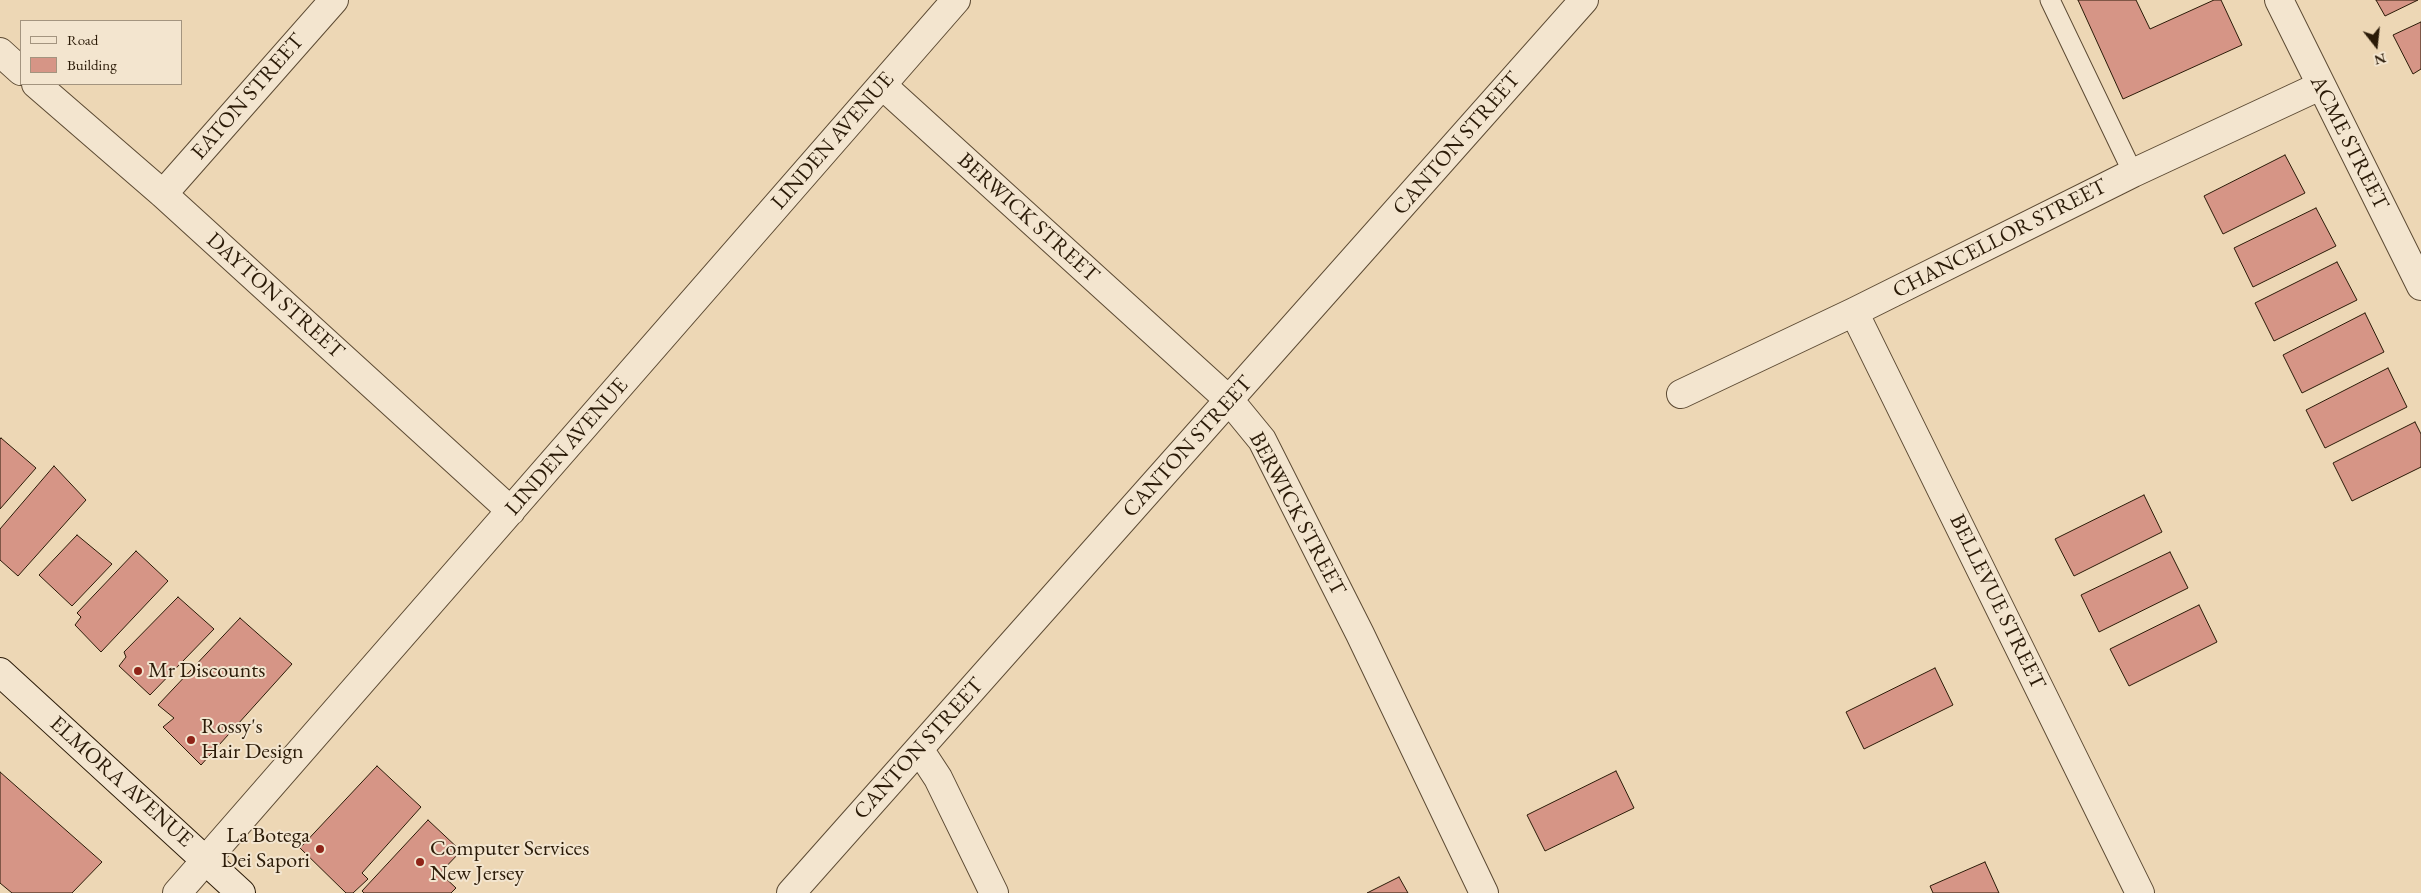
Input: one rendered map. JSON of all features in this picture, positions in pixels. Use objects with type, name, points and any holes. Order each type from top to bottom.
[{"type":"street","name":"EATON STREET","points":[[163,194],[334,0]]},
{"type":"street","name":"LINDEN AVENUE","points":[[177,893],[208,860],[956,0]]},
{"type":"street","name":"CANTON STREET","points":[[792,893],[1584,0]]},
{"type":"street","name":"ACME STREET","points":[[2279,0],[2320,86],[2421,286]]},
{"type":"street","points":[[0,52],[20,70]]},
{"type":"street","name":"DAYTON STREET","points":[[37,85],[163,194],[511,511]]},
{"type":"street","name":"BERWICK STREET","points":[[882,85],[1230,401],[1262,440],[1360,634],[1484,893]]},
{"type":"street","name":"CHANCELLOR STREET","points":[[1681,394],[1854,312],[2133,173],[2320,86]]},
{"type":"street","name":"BELLEVUE STREET","points":[[1854,312],[2140,893]]},
{"type":"street","name":"ELMORA AVENUE","points":[[0,672],[208,860],[241,893]]},
{"type":"street","points":[[919,749],[938,778],[994,893]]},
{"type":"lane","points":[[2050,0],[2133,173]]},
{"type":"building","points":[[2078,0],[2136,0],[2150,29],[2214,0],[2221,0],[2242,45],[2123,99]]},
{"type":"building","points":[[2376,0],[2418,0],[2385,16]]},
{"type":"building","points":[[2421,22],[2421,69],[2413,74],[2393,35]]},
{"type":"building","points":[[2285,155],[2305,193],[2223,234],[2204,196]]},
{"type":"building","points":[[2316,208],[2336,246],[2253,287],[2234,248]]},
{"type":"building","points":[[2337,262],[2357,300],[2274,341],[2255,303]]},
{"type":"building","points":[[2365,313],[2384,352],[2302,393],[2283,355]]},
{"type":"building","points":[[2388,368],[2407,407],[2325,448],[2306,410]]},
{"type":"building","points":[[2415,422],[2421,434],[2421,467],[2352,501],[2333,463]]},
{"type":"building","points":[[0,439],[36,468],[0,509]]},
{"type":"building","points":[[54,466],[86,500],[18,576],[0,560],[0,529]]},
{"type":"building","points":[[2144,495],[2162,532],[2074,576],[2055,539]]},
{"type":"building","points":[[77,535],[112,564],[72,606],[39,575]]},
{"type":"building","points":[[136,551],[168,581],[101,652],[75,625],[81,617],[77,613]]},
{"type":"building","points":[[2170,552],[2188,588],[2099,632],[2081,595]]},
{"type":"building","points":[[178,597],[214,629],[150,695],[119,666],[126,657],[124,652]]},
{"type":"building","points":[[2199,605],[2217,642],[2129,686],[2110,649]]},
{"type":"building","points":[[240,618],[292,664],[201,765],[163,727],[174,718],[158,705]]},
{"type":"building","points":[[1935,668],[1953,705],[1864,749],[1846,712]]},
{"type":"building","points":[[377,766],[421,807],[362,873],[368,879],[353,893],[346,893],[300,848]]},
{"type":"building","points":[[1616,771],[1634,808],[1545,851],[1527,815]]},
{"type":"building","points":[[0,772],[102,862],[72,893],[12,893],[0,883]]},
{"type":"building","name":"Computer Services New Jersey","points":[[428,820],[461,851],[440,873],[456,888],[451,893],[364,893],[362,891]]},
{"type":"building","points":[[1985,862],[1999,893],[1933,893],[1930,886]]},
{"type":"building","points":[[1399,877],[1408,893],[1367,893]]},
{"type":"place","name":"Mr Discounts","points":[[138,671]]},
{"type":"place","name":"Rossy's Hair Design","points":[[191,740]]},
{"type":"place","name":"La Botega Dei Sapori","points":[[320,849]]},
{"type":"place","name":"Computer Services New Jersey","points":[[420,862]]}]
